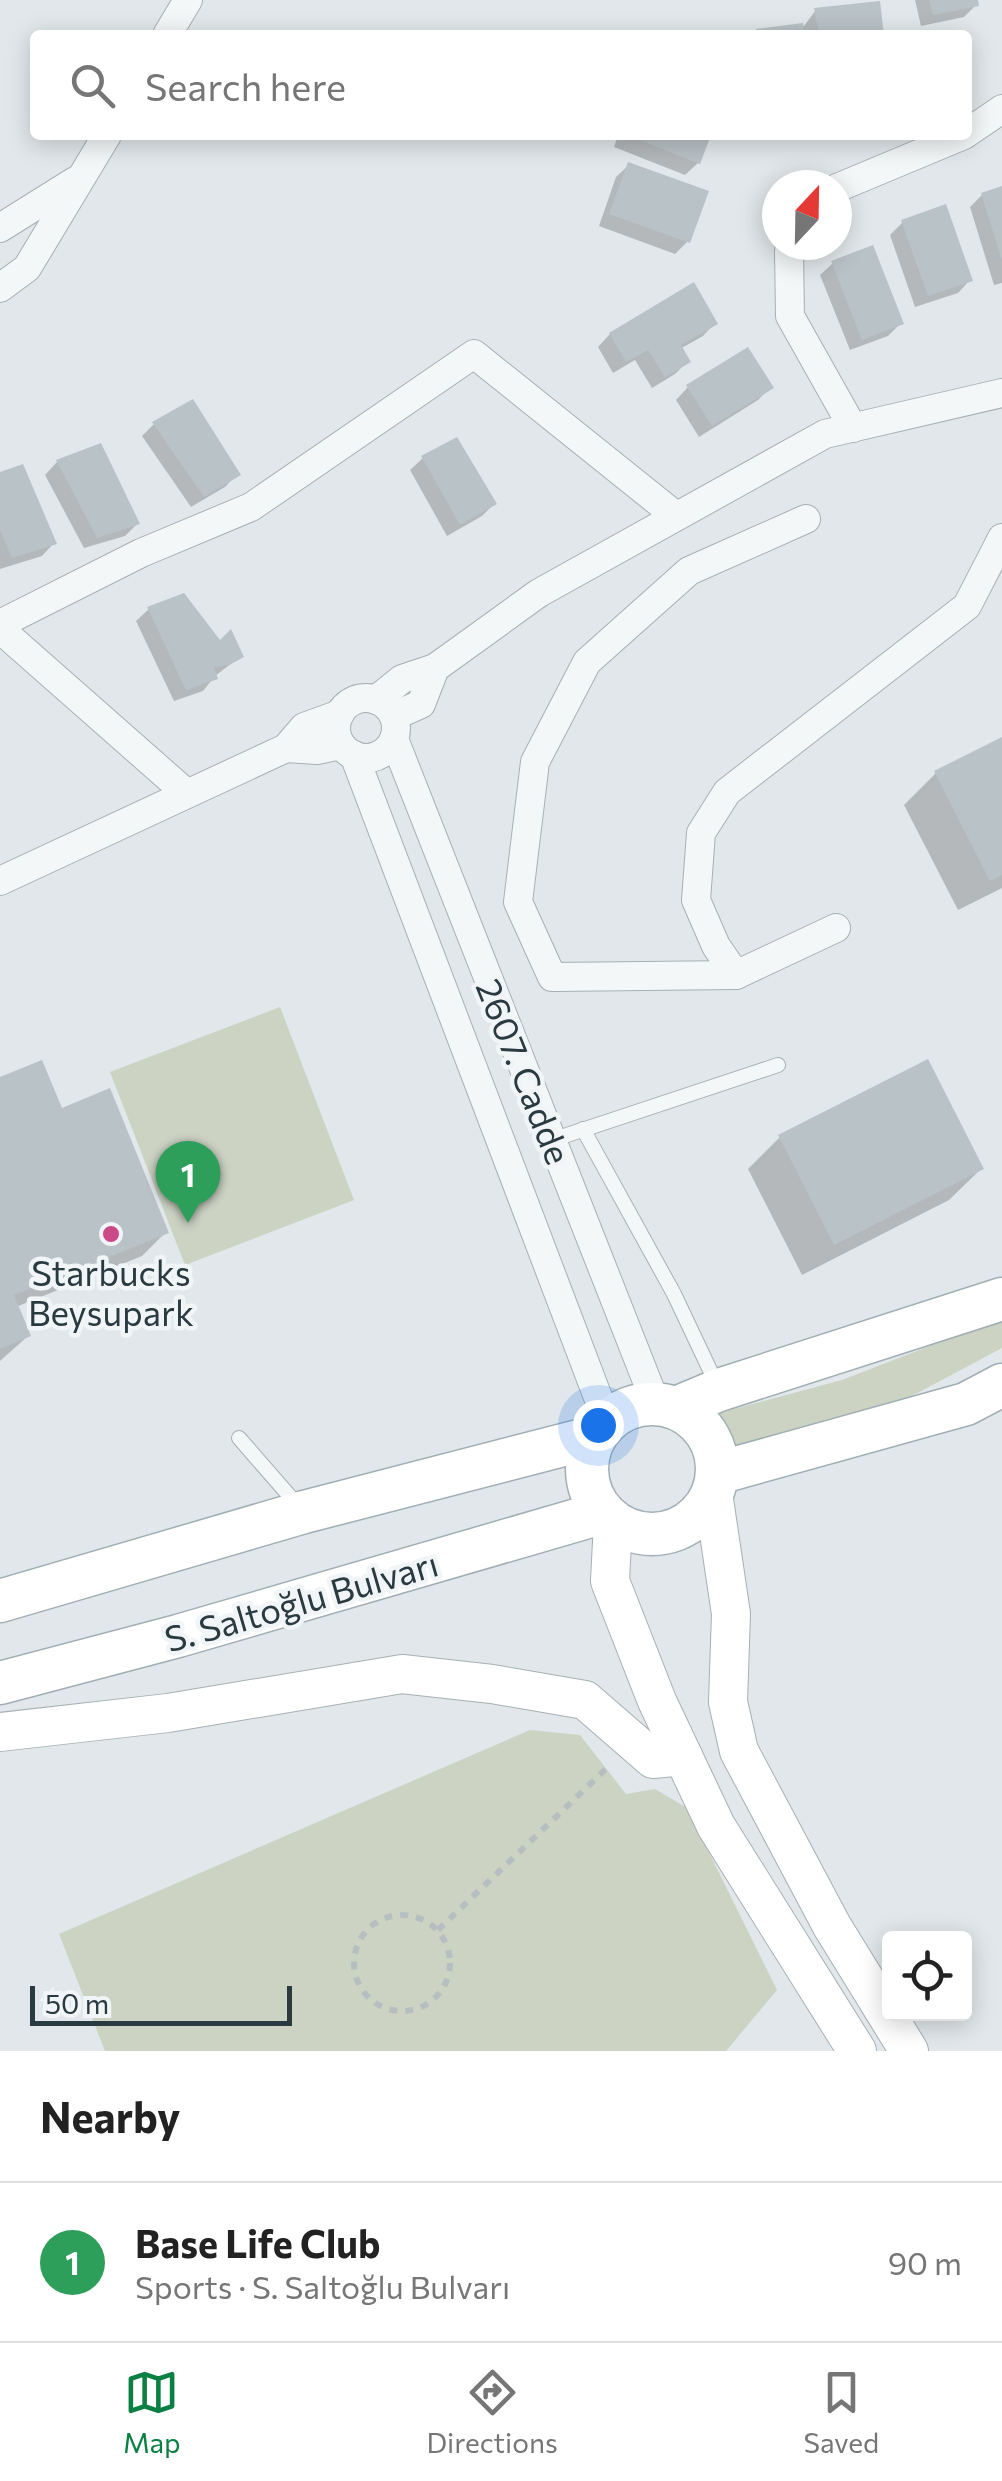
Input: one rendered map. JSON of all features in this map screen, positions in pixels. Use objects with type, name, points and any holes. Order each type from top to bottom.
[{"type":"main road","points":[[666,1406],[1002,1299]]},
{"type":"main road","name":"S. Saltoğlu Bulvarı","points":[[0,1683],[607,1517],[642,1533],[664,1533],[684,1526],[701,1512],[716,1483],[966,1404],[1002,1386]]},
{"type":"main road","points":[[0,1600],[601,1429],[638,1404],[666,1406],[694,1418],[708,1433],[715,1452],[716,1483]]},
{"type":"main road","points":[[601,1429],[588,1456],[586,1477],[607,1517]]},
{"type":"street","points":[[170,30],[188,0]]},
{"type":"street","points":[[972,129],[1002,109]]},
{"type":"street","points":[[0,288],[27,268],[104,140]]},
{"type":"street","points":[[852,182],[951,140]]},
{"type":"street","points":[[0,228],[82,176]]},
{"type":"street","points":[[790,260],[790,316],[853,428]]},
{"type":"street","points":[[185,792],[0,626],[142,553],[251,507],[474,354],[676,516]]},
{"type":"street","points":[[388,718],[421,704],[435,668],[539,593],[826,434],[1002,393]]},
{"type":"street","points":[[806,519],[689,571],[587,662],[535,762],[518,902],[552,977],[736,975],[836,928]]},
{"type":"street","points":[[736,975],[716,946],[696,900],[700,833],[727,792],[968,606],[1002,538]]},
{"type":"street","points":[[0,881],[286,748],[304,728],[340,714],[352,702],[368,698],[388,718],[390,747],[373,757],[348,750],[286,748]]},
{"type":"street","points":[[340,714],[336,730],[348,750]]},
{"type":"street","name":"2607. Cadde","points":[[388,718],[552,1140],[666,1406]]},
{"type":"street","name":"2607. Cadde","points":[[348,750],[507,1158],[601,1429]]},
{"type":"street","points":[[507,1158],[552,1140]]},
{"type":"street","points":[[716,1483],[731,1614],[728,1702],[738,1751],[832,1926],[909,2051]]},
{"type":"street","points":[[607,1517],[610,1580],[657,1701],[716,1826],[857,2051]]},
{"type":"street","points":[[0,1732],[168,1713],[402,1674],[584,1700],[654,1759],[683,1756]]},
{"type":"lane","points":[[552,1140],[778,1065]]},
{"type":"lane","points":[[583,1129],[674,1294],[720,1390]]},
{"type":"lane","points":[[238,1438],[304,1512]]},
{"type":"path","points":[[438,1930],[632,1743]]},
{"type":"path","points":[[398,1915],[412,1916],[438,1930],[450,1958],[444,1988],[434,1999],[421,2007],[390,2010],[365,1994],[354,1966],[361,1937],[370,1926],[398,1915]]},
{"type":"green space","points":[[280,1007],[354,1200],[185,1265],[110,1072]]},
{"type":"green space","points":[[1002,1318],[1002,1348],[797,1457],[743,1479],[734,1443],[719,1413],[842,1380]]},
{"type":"green space","points":[[530,1730],[580,1735],[626,1794],[655,1789],[687,1808],[777,1990],[726,2051],[105,2051],[59,1934]]},
{"type":"building","points":[[929,0],[978,0],[979,6],[933,15]]},
{"type":"building","points":[[880,1],[883,30],[818,30],[814,8]]},
{"type":"building","points":[[803,23],[804,30],[756,30]]},
{"type":"building","points":[[640,140],[709,140],[700,164]]},
{"type":"building","points":[[628,162],[709,191],[690,243],[609,214]]},
{"type":"building","points":[[1002,186],[1002,258],[1001,258],[981,193]]},
{"type":"building","points":[[946,204],[973,281],[928,296],[901,220]]},
{"type":"building","points":[[873,245],[904,324],[862,340],[831,261],[852,260],[852,253]]},
{"type":"building","points":[[694,282],[718,324],[681,345],[691,362],[665,377],[648,350],[626,362],[609,333]]},
{"type":"building","points":[[748,347],[774,388],[712,426],[686,385]]},
{"type":"building","points":[[193,399],[241,475],[204,497],[152,422]]},
{"type":"building","points":[[457,437],[497,504],[460,525],[421,456]]},
{"type":"building","points":[[101,443],[140,524],[97,538],[56,460]]},
{"type":"building","points":[[23,464],[57,544],[12,558],[0,530],[0,472]]},
{"type":"building","points":[[184,593],[220,640],[231,629],[244,657],[214,667],[218,679],[186,690],[147,607]]},
{"type":"building","points":[[1002,737],[1002,875],[990,881],[934,771]]},
{"type":"building","points":[[928,1059],[984,1169],[834,1245],[778,1135]]},
{"type":"building","points":[[42,1060],[62,1108],[110,1088],[169,1233],[14,1295],[31,1336],[0,1349],[0,1077]]},
{"type":"place","name":"Base Life Club","points":[[188,1223]]},
{"type":"place","name":"Starbucks Beysupark","points":[[111,1234]]}]
